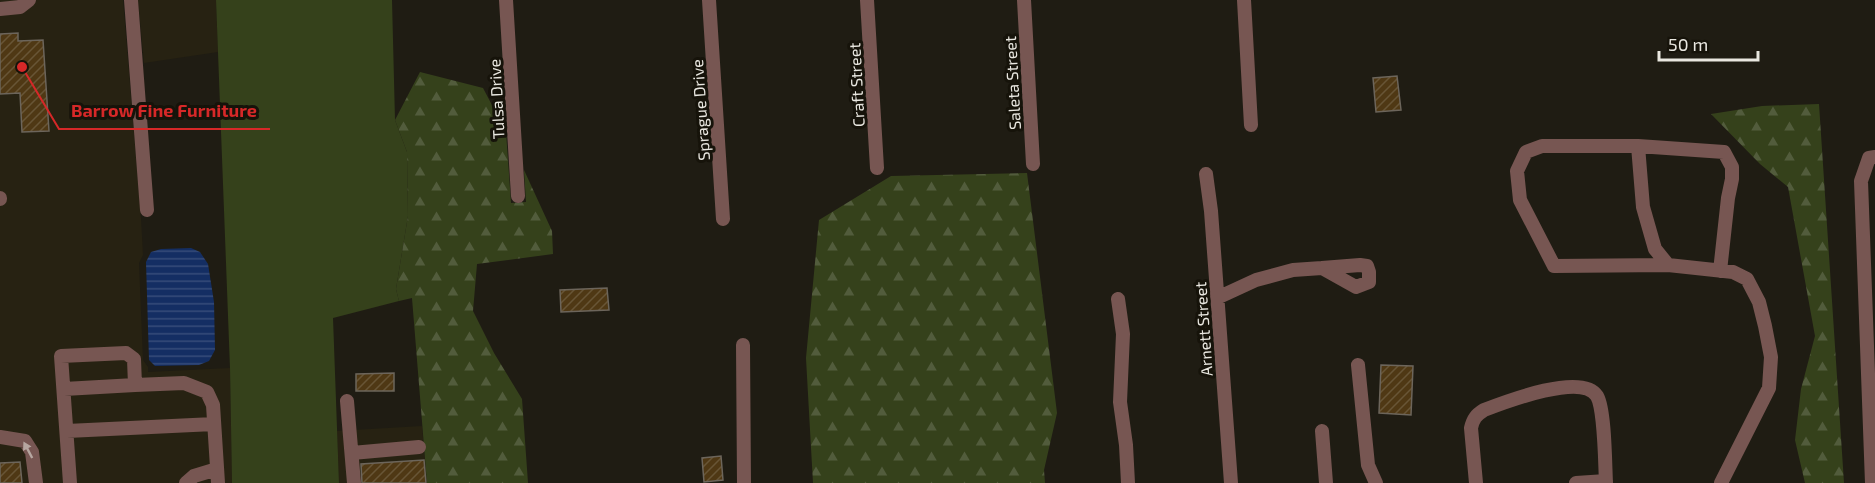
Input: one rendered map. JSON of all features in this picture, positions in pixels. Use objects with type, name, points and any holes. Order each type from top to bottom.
[{"type":"street","points":[[0,9],[20,7],[29,0]]},
{"type":"street","points":[[131,0],[147,210]]},
{"type":"street","name":"Tulsa Drive","points":[[506,0],[518,196]]},
{"type":"street","name":"Sprague Drive","points":[[709,0],[723,219]]},
{"type":"street","name":"Craft Street","points":[[867,0],[877,168]]},
{"type":"street","name":"Saleta Street","points":[[1024,0],[1033,164]]},
{"type":"street","points":[[1244,0],[1251,124]]},
{"type":"street","points":[[1720,271],[1732,179],[1730,160],[1724,152],[1638,146],[1542,146],[1526,152],[1517,171],[1520,200],[1554,266],[1668,265],[1720,271],[1733,272],[1747,279],[1759,302],[1771,357],[1768,388],[1721,483]]},
{"type":"street","points":[[1638,146],[1643,207],[1655,249],[1668,265]]},
{"type":"street","points":[[1872,483],[1861,181],[1869,158],[1875,157]]},
{"type":"street","name":"Arnett Street","points":[[1206,174],[1211,211],[1231,483]]},
{"type":"street","points":[[1217,298],[1280,272],[1322,268]]},
{"type":"street","points":[[1118,299],[1123,334],[1120,402],[1128,483]]},
{"type":"street","points":[[743,345],[744,483]]},
{"type":"street","points":[[70,483],[61,356],[126,353],[134,359],[135,385]]},
{"type":"street","points":[[1358,365],[1368,465],[1376,483]]},
{"type":"street","points":[[64,389],[184,383],[199,388],[211,398],[217,476],[194,476],[186,483]]},
{"type":"street","points":[[1476,483],[1471,428],[1472,420],[1477,415],[1484,410],[1544,390],[1583,387],[1592,390],[1600,405],[1606,482],[1576,483]]},
{"type":"street","points":[[347,401],[354,483]]},
{"type":"street","points":[[67,431],[214,424]]},
{"type":"street","points":[[1322,431],[1326,483]]},
{"type":"street","points":[[0,437],[25,441],[32,452],[36,483]]},
{"type":"street","points":[[352,453],[419,447]]},
{"type":"shaded area","points":[[0,0],[123,0],[141,218],[143,255],[139,263],[143,360],[148,367],[148,372],[230,368],[232,483],[0,483]]},
{"type":"shaded area","points":[[138,0],[216,0],[218,52],[144,63]]},
{"type":"shaded area","points":[[422,426],[427,483],[339,483],[337,431]]},
{"type":"green space","points":[[216,0],[392,0],[395,120],[407,152],[408,216],[396,289],[399,301],[333,318],[339,483],[232,483],[230,368]]},
{"type":"green space","points":[[420,72],[483,88],[506,132],[511,203],[526,202],[524,170],[552,231],[553,254],[477,264],[473,311],[494,353],[522,399],[528,483],[427,483],[412,298],[399,301],[396,289],[408,216],[407,152],[395,120]]},
{"type":"green space","points":[[1819,104],[1844,483],[1805,483],[1795,440],[1801,389],[1815,336],[1788,187],[1760,164],[1711,114],[1762,106]]},
{"type":"green space","points":[[1027,173],[1057,413],[1044,470],[1045,483],[813,483],[806,358],[819,220],[891,176]]},
{"type":"water","points":[[191,248],[200,252],[208,264],[214,302],[215,350],[209,361],[199,365],[155,366],[149,360],[146,262],[151,252],[161,249]]},
{"type":"building","points":[[18,33],[18,41],[43,40],[49,131],[22,132],[20,93],[0,94],[0,34]]},
{"type":"building","points":[[1397,76],[1401,110],[1376,112],[1373,78]]},
{"type":"building","points":[[607,288],[609,310],[561,312],[560,290]]},
{"type":"building","points":[[1381,365],[1413,366],[1411,415],[1379,413]]},
{"type":"building","points":[[394,373],[394,391],[356,391],[356,374]]},
{"type":"building","points":[[721,456],[723,480],[704,482],[702,458]]},
{"type":"building","points":[[424,460],[426,483],[362,483],[361,464]]},
{"type":"building","points":[[20,462],[22,483],[0,483],[0,463]]},
{"type":"place","name":"Barrow Fine Furniture","points":[[22,67]]}]
